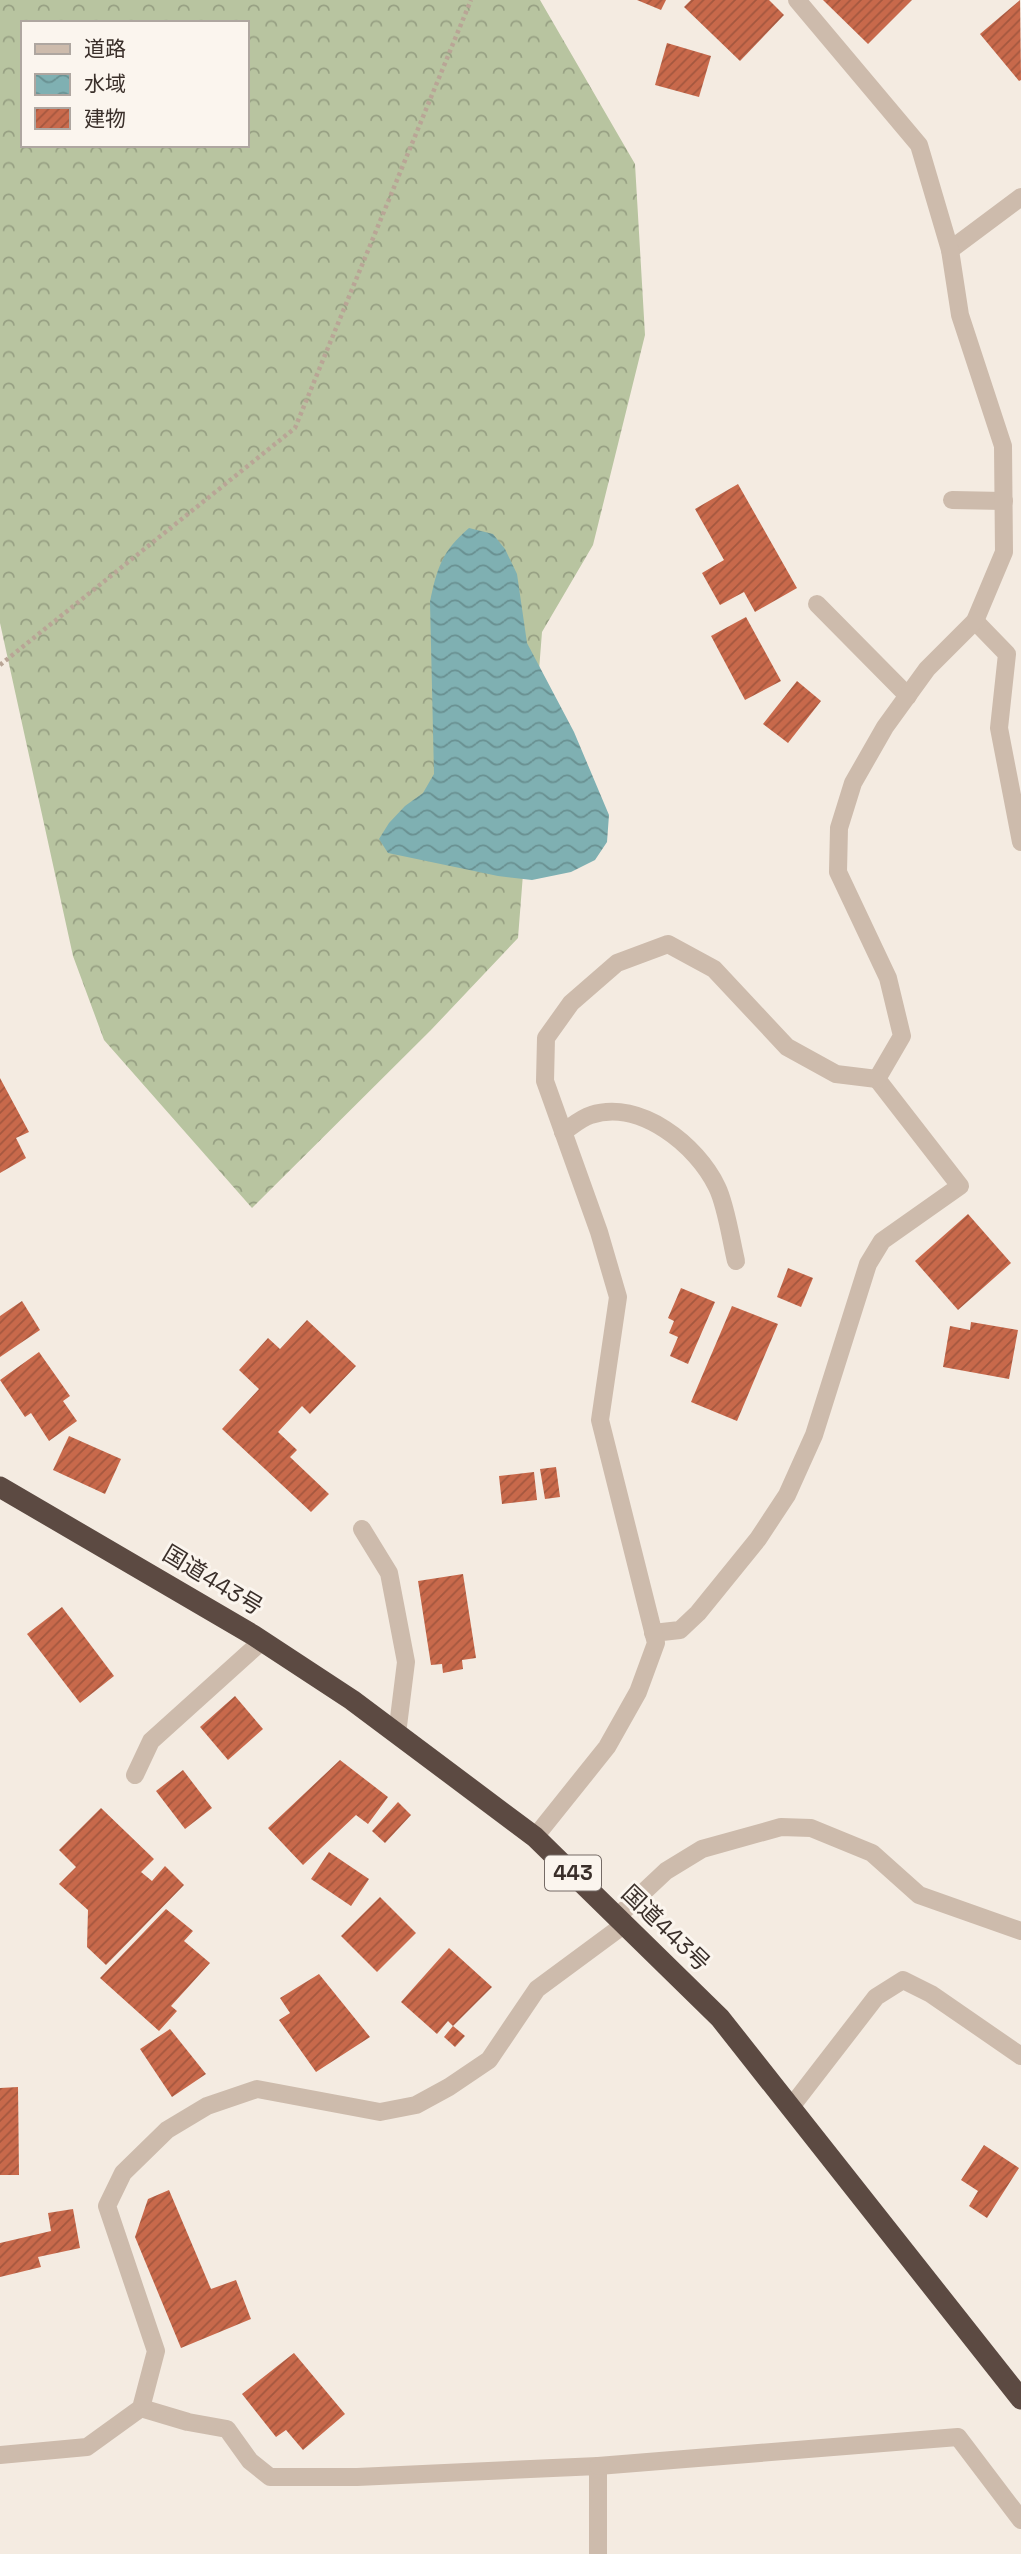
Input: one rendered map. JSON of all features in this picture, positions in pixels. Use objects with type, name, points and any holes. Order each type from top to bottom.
[{"type":"highway","name":"国道443号","points":[[0,1487],[262,1641],[352,1700],[535,1837],[720,2018],[1021,2399]]},
{"type":"street","points":[[797,0],[919,145],[950,250],[960,315],[1003,446],[1004,552],[975,621],[927,669],[885,727],[853,783],[839,828],[838,872],[888,978],[902,1036],[877,1079]]},
{"type":"street","points":[[950,250],[1021,197]]},
{"type":"street","points":[[952,500],[1004,501]]},
{"type":"street","points":[[817,604],[908,696]]},
{"type":"street","points":[[975,621],[1007,654],[999,728],[1021,842]]},
{"type":"street","points":[[535,1837],[607,1746],[638,1692],[656,1643],[653,1633],[600,1420],[618,1297],[599,1232],[545,1081],[546,1038],[571,1003],[617,962],[668,944],[714,969],[787,1047],[836,1074],[877,1079],[960,1186],[882,1241],[868,1264],[814,1435],[787,1495],[758,1539],[698,1613],[680,1630],[653,1633]]},
{"type":"street","points":[[563,1132],[590,1115],[625,1112],[657,1124],[689,1147],[718,1188],[736,1261]]},
{"type":"street","points":[[362,1529],[389,1573],[406,1662],[397,1734]]},
{"type":"street","points":[[135,1775],[152,1741],[262,1641]]},
{"type":"street","points":[[0,2455],[87,2447],[141,2408],[156,2351],[107,2206],[123,2173],[167,2130],[207,2106],[257,2089],[380,2112],[416,2105],[489,2060],[537,1989],[621,1920],[666,1871],[702,1849],[780,1827],[811,1828],[872,1853],[919,1895],[1021,1931]]},
{"type":"street","points":[[791,2107],[876,1997],[903,1980],[932,1994],[1021,2056]]},
{"type":"street","points":[[141,2408],[188,2422],[227,2429],[250,2461],[270,2477],[357,2477],[598,2466],[958,2437],[1021,2520]]},
{"type":"street","points":[[598,2466],[598,2554]]},
{"type":"path","points":[[0,665],[295,428],[471,0]]},
{"type":"green space","points":[[0,0],[540,0],[635,164],[645,335],[593,545],[542,632],[518,938],[431,1030],[252,1208],[104,1040],[73,956],[0,623]]},
{"type":"water","points":[[469,528],[493,534],[505,549],[517,574],[527,643],[574,732],[609,815],[607,842],[595,860],[571,872],[532,880],[498,876],[388,853],[379,839],[405,806],[423,793],[434,774],[430,602],[442,561],[452,544]]},
{"type":"building","points":[[637,0],[666,0],[661,10]]},
{"type":"building","points":[[691,0],[769,0],[784,15],[740,61],[684,7]]},
{"type":"building","points":[[823,0],[912,0],[868,44]]},
{"type":"building","points":[[1020,0],[1021,80],[1019,81],[980,34]]},
{"type":"building","points":[[667,43],[711,56],[699,97],[655,85]]},
{"type":"building","points":[[738,484],[797,588],[755,612],[744,592],[720,605],[702,573],[724,560],[695,509]]},
{"type":"building","points":[[746,617],[781,681],[745,700],[711,636]]},
{"type":"building","points":[[797,681],[821,701],[788,743],[763,724]]},
{"type":"building","points":[[0,1078],[29,1132],[16,1138],[26,1158],[0,1173]]},
{"type":"building","points":[[968,1214],[1011,1263],[958,1310],[915,1261]]},
{"type":"building","points":[[788,1268],[813,1278],[801,1307],[777,1297]]},
{"type":"building","points":[[681,1288],[715,1302],[688,1364],[670,1356],[678,1337],[669,1333],[674,1321],[668,1318]]},
{"type":"building","points":[[22,1301],[40,1330],[0,1357],[0,1316]]},
{"type":"building","points":[[732,1306],[778,1324],[737,1421],[691,1402]]},
{"type":"building","points":[[307,1320],[356,1366],[310,1414],[302,1406],[278,1432],[297,1450],[290,1457],[329,1494],[311,1512],[222,1429],[259,1389],[239,1370],[268,1338],[280,1349]]},
{"type":"building","points":[[971,1322],[1018,1330],[1009,1379],[943,1367],[950,1326],[970,1330]]},
{"type":"building","points":[[39,1352],[70,1396],[63,1401],[77,1421],[49,1441],[31,1413],[25,1417],[0,1380]]},
{"type":"building","points":[[69,1436],[121,1459],[105,1494],[53,1470]]},
{"type":"building","points":[[556,1467],[560,1497],[545,1499],[540,1469]]},
{"type":"building","points":[[534,1472],[537,1500],[502,1504],[499,1476]]},
{"type":"building","points":[[463,1574],[476,1658],[462,1660],[463,1669],[443,1673],[442,1664],[431,1665],[418,1581]]},
{"type":"building","points":[[62,1607],[114,1676],[80,1703],[27,1634]]},
{"type":"building","points":[[235,1696],[263,1729],[228,1760],[200,1727]]},
{"type":"building","points":[[340,1760],[388,1797],[368,1824],[356,1815],[303,1865],[268,1828]]},
{"type":"building","points":[[183,1770],[212,1808],[185,1829],[156,1791]]},
{"type":"building","points":[[398,1802],[411,1815],[385,1843],[372,1831]]},
{"type":"building","points":[[101,1808],[154,1859],[141,1872],[152,1881],[165,1866],[184,1885],[106,1965],[87,1947],[88,1910],[59,1884],[76,1867],[59,1850]]},
{"type":"building","points":[[329,1852],[369,1879],[351,1906],[311,1879]]},
{"type":"building","points":[[380,1897],[416,1933],[377,1972],[341,1936]]},
{"type":"building","points":[[166,1909],[193,1931],[184,1941],[210,1963],[171,2006],[177,2011],[159,2031],[100,1978]]},
{"type":"building","points":[[449,1948],[492,1987],[453,2026],[448,2021],[437,2034],[401,2002]]},
{"type":"building","points":[[319,1974],[370,2037],[316,2072],[279,2020],[290,2013],[280,1998]]},
{"type":"building","points":[[453,2026],[465,2036],[455,2047],[444,2037]]},
{"type":"building","points":[[170,2029],[206,2074],[172,2097],[140,2049]]},
{"type":"building","points":[[18,2087],[19,2175],[0,2175],[0,2088]]},
{"type":"building","points":[[984,2145],[1019,2168],[987,2218],[969,2206],[978,2191],[961,2180]]},
{"type":"building","points":[[169,2190],[211,2289],[236,2280],[251,2319],[181,2348],[135,2237],[148,2199]]},
{"type":"building","points":[[73,2209],[80,2248],[38,2257],[41,2267],[0,2277],[0,2243],[51,2231],[48,2213]]},
{"type":"building","points":[[294,2353],[345,2414],[303,2450],[286,2430],[276,2437],[242,2394]]}]
